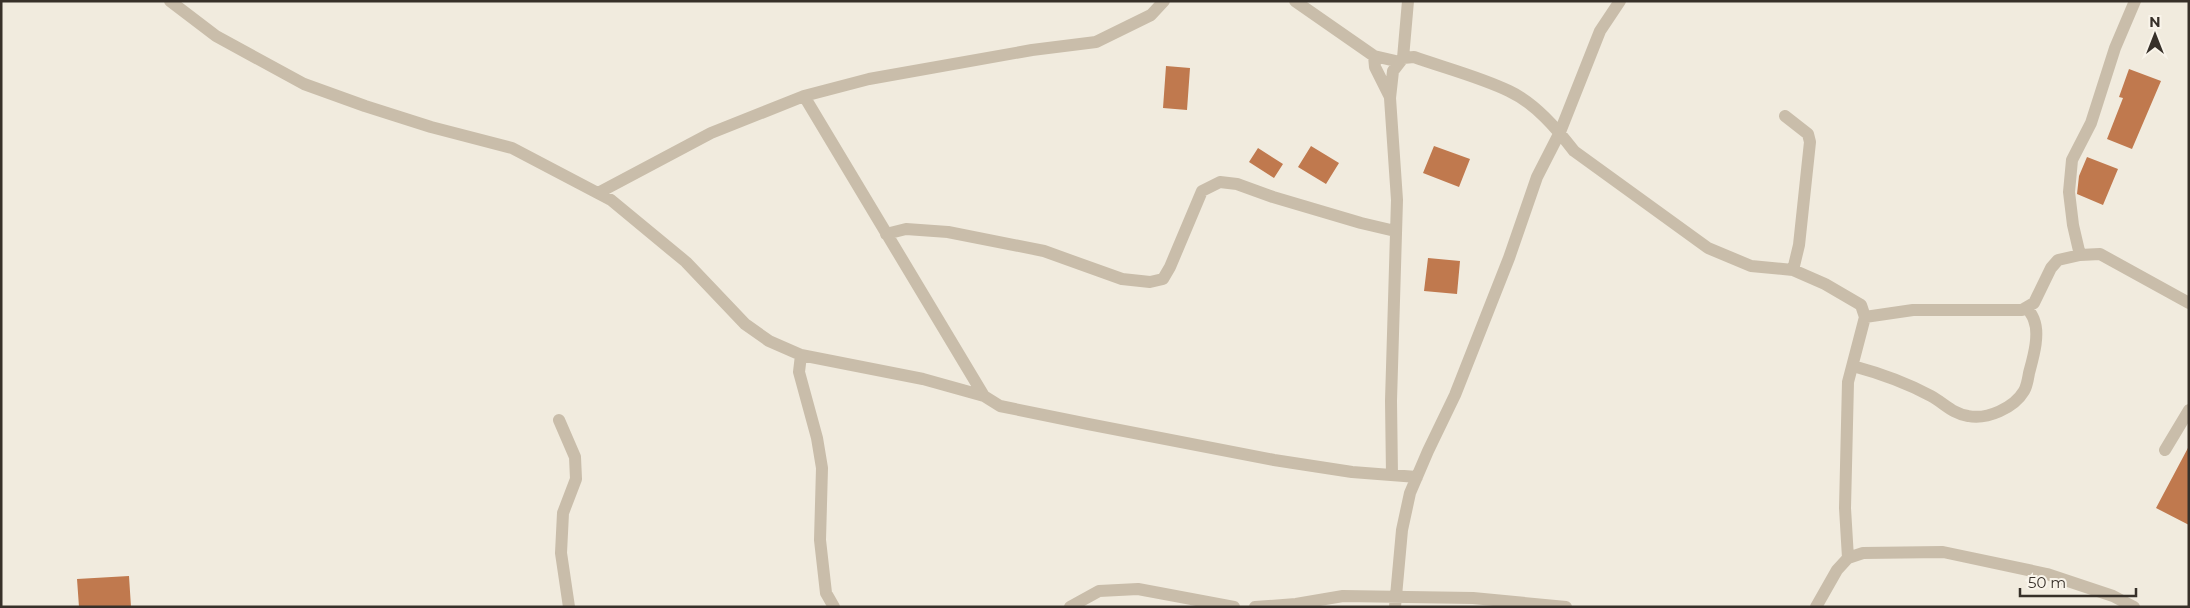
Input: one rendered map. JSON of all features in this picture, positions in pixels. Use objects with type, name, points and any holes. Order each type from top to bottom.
[{"type":"street","points":[[170,1],[216,36],[304,84],[422,124],[512,148],[611,200],[686,262],[745,324],[768,341],[801,356],[923,379],[984,396],[1000,406],[1088,424],[1274,460],[1352,472],[1417,477]]},
{"type":"street","points":[[598,193],[711,133],[804,96],[869,79],[1032,50],[1096,42],[1151,15],[1164,1]]},
{"type":"street","points":[[1295,1],[1374,56],[1402,60],[1414,57],[1510,91],[1536,110],[1560,132],[1574,151],[1708,248],[1751,266],[1793,270],[1825,284],[1860,305],[1865,317],[1848,382],[1845,498],[1848,558]]},
{"type":"street","points":[[1392,475],[1391,401],[1397,200],[1390,98],[1393,71],[1402,60],[1408,1]]},
{"type":"street","points":[[1395,602],[1402,530],[1410,493],[1455,396],[1509,258],[1537,178],[1560,132],[1600,31],[1620,1]]},
{"type":"street","points":[[2080,255],[2073,225],[2069,192],[2072,160],[2091,123],[2115,48],[2134,1]]},
{"type":"street","points":[[1374,56],[1375,67],[1390,98]]},
{"type":"street","points":[[804,96],[984,396]]},
{"type":"street","points":[[1785,116],[1808,134],[1810,142],[1799,245],[1793,270]]},
{"type":"street","points":[[886,234],[906,229],[948,232],[1044,251],[1122,279],[1150,282],[1163,279],[1170,267],[1202,191],[1220,182],[1237,184],[1273,198],[1361,223],[1396,230]]},
{"type":"street","points":[[1865,317],[1913,310],[2022,310],[2034,303],[2051,268],[2058,260],[2080,255],[2100,254],[2189,303]]},
{"type":"street","points":[[1853,366],[1868,370],[1931,396],[1956,413],[1969,417],[1983,416],[2000,411],[2014,403],[2025,390],[2034,356],[2035,321],[2027,307]]},
{"type":"street","points":[[801,356],[799,372],[817,438],[822,468],[820,540],[826,593],[834,607]]},
{"type":"street","points":[[2165,450],[2189,410]]},
{"type":"street","points":[[559,420],[574,457],[576,478],[563,513],[561,554],[569,607]]},
{"type":"street","points":[[1816,607],[1837,570],[1848,558],[1863,553],[1943,552],[2047,574],[2112,596],[2134,607]]},
{"type":"street","points":[[1070,607],[1099,591],[1138,589],[1234,607]]},
{"type":"street","points":[[1256,607],[1296,604],[1343,596],[1395,602],[1473,598],[1566,607]]},
{"type":"building","points":[[1166,66],[1190,68],[1187,110],[1163,108]]},
{"type":"building","points":[[2129,69],[2161,81],[2132,149],[2107,139],[2123,98],[2119,97]]},
{"type":"building","points":[[1311,146],[1339,163],[1326,184],[1298,167]]},
{"type":"building","points":[[1434,146],[1470,159],[1459,187],[1423,173]]},
{"type":"building","points":[[1258,148],[1283,164],[1274,178],[1249,162]]},
{"type":"building","points":[[2087,157],[2118,169],[2103,205],[2077,194],[2079,176]]},
{"type":"building","points":[[1428,258],[1460,261],[1457,294],[1424,291]]},
{"type":"building","points":[[2189,446],[2189,525],[2156,508]]},
{"type":"building","points":[[129,576],[131,607],[79,607],[77,579]]}]
